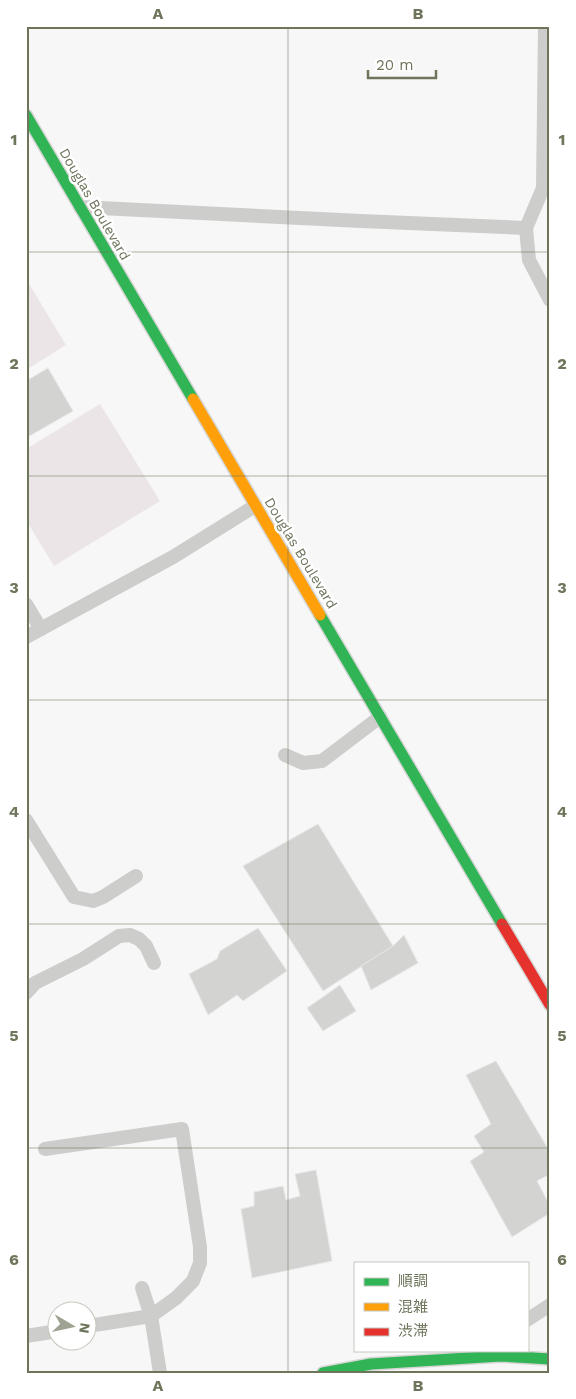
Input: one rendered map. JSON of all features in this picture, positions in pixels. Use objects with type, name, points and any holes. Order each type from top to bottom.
[{"type":"street","name":"Douglas Boulevard","points":[[26,115],[550,1005]]},
{"type":"street","points":[[323,1373],[371,1364],[503,1353],[550,1359]]},
{"type":"lane","points":[[545,26],[543,188],[526,228],[529,260],[550,300]]},
{"type":"lane","points":[[80,207],[361,222],[526,228]]},
{"type":"lane","points":[[26,637],[173,557],[255,506]]},
{"type":"lane","points":[[26,604],[41,629]]},
{"type":"lane","points":[[285,755],[303,763],[322,760],[380,717]]},
{"type":"lane","points":[[26,820],[74,897],[93,901],[103,897],[136,876]]},
{"type":"lane","points":[[26,993],[35,983],[83,959],[119,936],[130,936],[139,939],[146,946],[154,963]]},
{"type":"lane","points":[[45,1149],[182,1130],[200,1247],[200,1263],[193,1281],[176,1298],[151,1316],[98,1324]]},
{"type":"lane","points":[[142,1288],[151,1316],[160,1373]]},
{"type":"lane","points":[[528,1319],[550,1305]]},
{"type":"lane","points":[[26,1336],[48,1333]]},
{"type":"shaded area","points":[[26,279],[66,345],[26,370]]},
{"type":"shaded area","points":[[100,404],[160,501],[54,566],[26,520],[26,449]]},
{"type":"building","points":[[48,368],[73,411],[26,438],[26,381]]},
{"type":"building","points":[[318,824],[393,946],[323,991],[243,866]]},
{"type":"building","points":[[258,928],[287,971],[243,1001],[237,995],[208,1015],[189,974],[217,959],[220,951]]},
{"type":"building","points":[[404,935],[418,963],[371,990],[361,966],[393,946]]},
{"type":"building","points":[[340,985],[356,1011],[323,1031],[307,1008]]},
{"type":"building","points":[[496,1061],[550,1152],[550,1174],[537,1181],[550,1206],[550,1213],[512,1237],[470,1161],[484,1152],[474,1136],[491,1124],[466,1075]]},
{"type":"building","points":[[316,1170],[332,1261],[252,1278],[241,1209],[254,1206],[254,1192],[283,1186],[286,1200],[300,1196],[295,1174]]},
{"type":"traffic: fast","points":[[26,115],[193,399]]},
{"type":"traffic: fast","points":[[320,615],[502,924]]},
{"type":"traffic: fast","points":[[323,1373],[371,1364],[501,1356],[550,1359]]},
{"type":"traffic: slow","points":[[193,399],[320,615]]},
{"type":"traffic: jam","points":[[502,924],[550,1005]]}]
